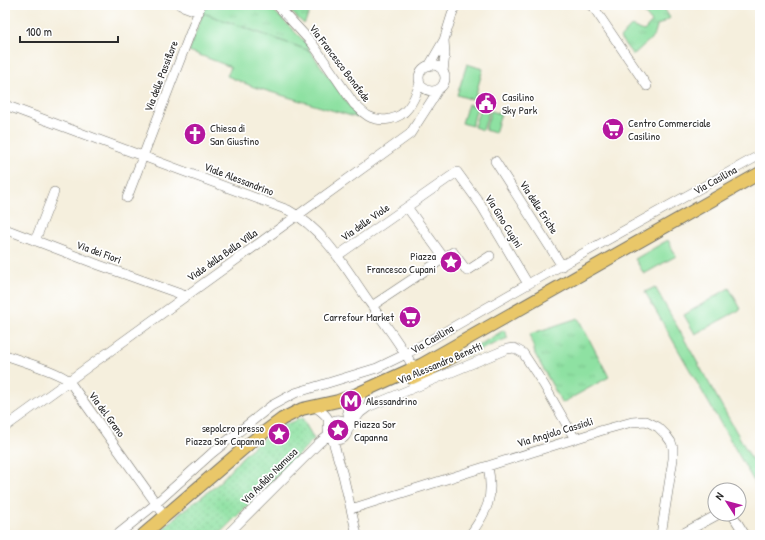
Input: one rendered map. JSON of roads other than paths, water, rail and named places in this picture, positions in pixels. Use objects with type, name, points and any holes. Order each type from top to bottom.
[{"type":"main road","name":"Via Casilina","points":[[143,535],[272,425],[298,411],[339,400],[361,392],[414,368],[760,173]]},
{"type":"main road","name":"Via Casilina","points":[[361,392],[367,394],[375,393],[432,368],[472,344],[504,318]]},
{"type":"street","points":[[180,5],[200,8]]},
{"type":"street","name":"Via Francesco Bonafede","points":[[277,5],[304,33],[315,47],[354,104],[369,116],[379,120],[391,119],[402,114],[413,100],[420,83]]},
{"type":"street","name":"Viale della Bella Villa","points":[[420,83],[419,79],[422,71],[429,66],[444,40],[456,5]]},
{"type":"street","points":[[590,5],[594,8],[647,86]]},
{"type":"street","name":"Via delle Passiflore","points":[[127,198],[200,8]]},
{"type":"street","name":"Viale della Bella Villa","points":[[5,427],[410,134],[443,84],[445,54],[444,40]]},
{"type":"street","points":[[429,66],[437,66],[443,72]]},
{"type":"street","points":[[420,83],[427,90],[438,90]]},
{"type":"street","name":"Viale Alessandrino","points":[[5,105],[288,210],[298,216],[319,234],[337,256],[406,354],[414,368]]},
{"type":"street","name":"Via Casilina","points":[[117,535],[156,503],[212,453],[271,406],[295,393],[377,368],[406,354],[760,154]]},
{"type":"street","name":"Via delle Eriche","points":[[495,161],[562,266]]},
{"type":"street","name":"Via delle Viole","points":[[337,256],[457,172]]},
{"type":"street","name":"Via Gino Cugini","points":[[457,172],[481,205],[528,284]]},
{"type":"street","points":[[35,241],[54,192]]},
{"type":"street","name":"Via delle Viole","points":[[407,207],[444,258]]},
{"type":"street","name":"Via dei Fiori","points":[[5,229],[93,263],[186,296]]},
{"type":"street","points":[[372,306],[453,252],[467,271],[490,256]]},
{"type":"street","name":"Via Alessandro Benetti","points":[[348,425],[368,407],[488,356],[511,348],[521,351],[525,356],[544,385],[575,439]]},
{"type":"street","name":"Via del Grano","points":[[5,355],[61,376],[69,382],[165,516]]},
{"type":"street","points":[[348,425],[361,399],[361,392]]},
{"type":"street","points":[[339,463],[342,439],[346,435],[348,425],[348,408],[339,400],[329,422],[328,429],[339,463],[357,535]]},
{"type":"street","points":[[314,406],[325,415],[329,422]]},
{"type":"street","points":[[329,422],[339,419],[348,425]]},
{"type":"street","name":"Via Angiolo Cassioli","points":[[351,509],[575,439],[632,422],[642,421],[653,424],[666,435],[672,445],[673,459],[661,535]]},
{"type":"street","points":[[331,437],[337,440],[342,439]]},
{"type":"street","name":"Via Aufidio Namusa","points":[[227,535],[319,443],[331,437]]},
{"type":"street","points":[[470,535],[484,516],[490,499],[491,481],[488,466]]},
{"type":"street","points":[[680,535],[707,520]]},
{"type":"street","points":[[737,522],[745,535]]},
{"type":"place","name":"Casilino Sky Park","points":[[486,103]]},
{"type":"place","name":"Centro Commerciale Casilino","points":[[613,129]]},
{"type":"place","name":"Chiesa di San Giustino","points":[[195,134]]},
{"type":"place","name":"Piazza Francesco Cupani","points":[[451,262]]},
{"type":"place","name":"Carrefour Market","points":[[410,317]]},
{"type":"place","name":"Alessandrino","points":[[351,401]]},
{"type":"place","name":"Piazza Sor Capanna","points":[[338,430]]},
{"type":"place","name":"sepolcro presso Piazza Sor Capanna","points":[[279,434]]}]
